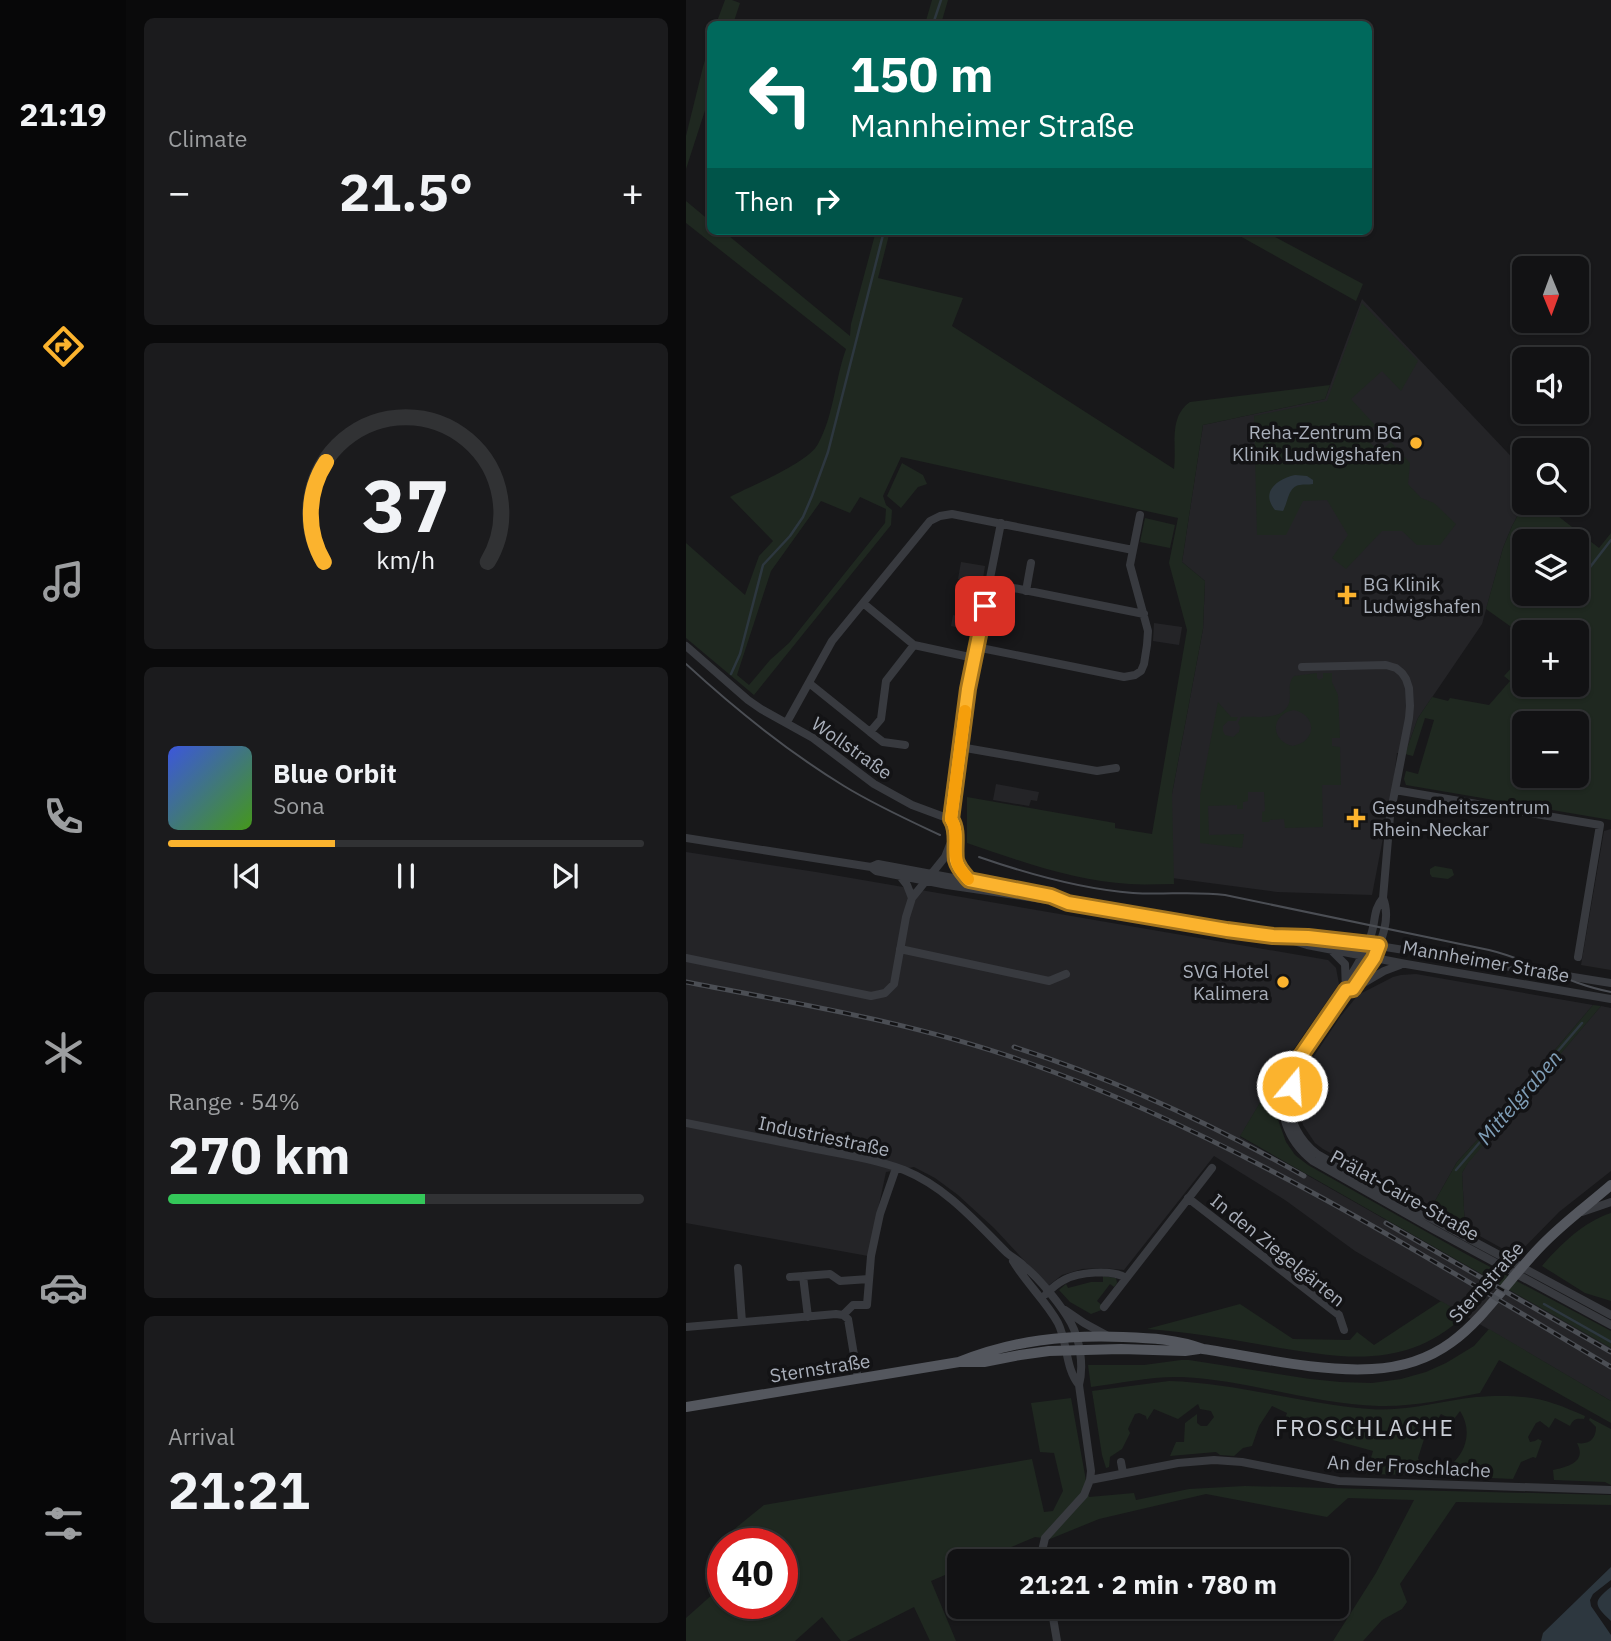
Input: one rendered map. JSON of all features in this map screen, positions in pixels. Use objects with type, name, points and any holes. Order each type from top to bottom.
[{"type":"main road","name":"Sternstraße","points":[[959,1362],[999,1348],[1037,1340],[1077,1337],[1186,1342],[1203,1349],[1346,1369],[1390,1367],[1423,1359],[1459,1338],[1543,1244],[1611,1185]]},
{"type":"main road","name":"Sternstraße","points":[[686,1407],[959,1362],[984,1362],[1020,1355],[1079,1350],[1203,1349]]},
{"type":"street","points":[[787,722],[832,641],[930,521],[940,516],[952,514],[1133,550]]},
{"type":"street","points":[[976,647],[1124,677],[1135,676],[1144,664],[1148,631],[1130,565],[1140,515]]},
{"type":"street","points":[[686,958],[871,996],[885,993],[894,984],[912,898],[950,847],[968,689],[1001,523]]},
{"type":"street","points":[[1026,591],[1031,563]]},
{"type":"street","points":[[989,583],[1144,614]]},
{"type":"street","points":[[863,603],[914,645],[974,658]]},
{"type":"street","points":[[870,732],[881,719],[886,681],[914,645]]},
{"type":"street","name":"Wollstraße","points":[[686,646],[748,700],[813,738],[883,790],[953,823]]},
{"type":"street","points":[[1302,667],[1386,665],[1402,673],[1409,688],[1409,718],[1390,816],[1383,898]]},
{"type":"street","points":[[809,682],[883,742],[905,745]]},
{"type":"street","points":[[961,747],[1097,771],[1116,768]]},
{"type":"street","points":[[1395,790],[1600,825],[1578,957]]},
{"type":"street","points":[[953,823],[956,861],[969,880]]},
{"type":"street","name":"Mannheimer Straße","points":[[686,838],[871,867],[878,864],[927,877],[1227,930],[1308,941],[1379,945],[1611,983]]},
{"type":"street","name":"Mannheimer Straße","points":[[871,867],[876,872],[900,876],[969,880],[1051,896],[1068,903]]},
{"type":"street","points":[[900,876],[912,898]]},
{"type":"street","name":"Prälat-Caire-Straße","points":[[1349,987],[1372,934],[1377,905],[1383,898],[1387,908],[1382,936],[1374,958],[1349,987],[1305,1049],[1293,1071],[1285,1077],[1282,1102],[1284,1119],[1296,1145],[1313,1161],[1479,1249],[1611,1312]]},
{"type":"street","name":"Mannheimer Straße","points":[[1308,941],[1330,949],[1374,958],[1611,999]]},
{"type":"street","points":[[1330,949],[1345,964],[1349,987],[1395,966],[1406,964]]},
{"type":"street","points":[[900,950],[1049,981],[1066,974]]},
{"type":"street","name":"Industriestraße","points":[[686,1123],[864,1158],[928,1182],[969,1214],[1010,1255],[1020,1272],[1060,1306],[1077,1337],[1082,1376],[1079,1385]]},
{"type":"street","points":[[844,1315],[853,1305],[867,1305],[871,1256],[880,1214],[896,1168]]},
{"type":"street","name":"In den Ziegelgärten","points":[[1104,1307],[1212,1168]]},
{"type":"street","name":"In den Ziegelgärten","points":[[1188,1198],[1339,1315],[1344,1330]]},
{"type":"street","points":[[1576,1215],[1611,1202]]},
{"type":"street","name":"Prälat-Caire-Straße","points":[[1479,1249],[1611,1325]]},
{"type":"street","points":[[738,1268],[742,1322]]},
{"type":"street","points":[[1045,1295],[1065,1279],[1077,1275],[1103,1273],[1126,1278]]},
{"type":"street","points":[[790,1277],[830,1274],[840,1281],[869,1279]]},
{"type":"street","points":[[803,1276],[808,1317]]},
{"type":"street","name":"Industriestraße","points":[[1045,1295],[1058,1323],[1073,1377],[1079,1385]]},
{"type":"street","points":[[1060,1306],[1111,1337]]},
{"type":"street","points":[[686,1327],[844,1315],[848,1320],[858,1379]]},
{"type":"street","points":[[1042,1549],[1045,1538],[1083,1495],[1090,1480],[1079,1385]]},
{"type":"street","name":"An der Froschlache","points":[[1090,1480],[1178,1463],[1214,1460],[1242,1462],[1339,1481],[1611,1490]]},
{"type":"street","points":[[1121,1462],[1123,1473]]},
{"type":"street","points":[[1053,1619],[1057,1641]]},
{"type":"shaded area","points":[[725,0],[740,3],[734,21],[717,21]]},
{"type":"shaded area","points":[[932,0],[948,0],[942,21],[926,21]]},
{"type":"shaded area","points":[[707,53],[707,104],[686,169],[686,136]]},
{"type":"shaded area","points":[[686,201],[707,218],[707,235],[728,235],[850,336],[875,235],[889,235],[878,278],[963,298],[952,326],[1174,469],[1176,424],[1183,408],[1190,402],[1330,385],[1325,399],[1203,425],[1182,562],[1205,581],[1203,629],[1172,794],[1174,884],[1130,884],[1088,879],[1047,869],[967,843],[967,797],[1115,823],[1115,828],[1152,834],[1187,630],[1169,563],[1178,518],[901,457],[883,496],[886,505],[892,510],[891,525],[754,695],[686,638],[686,543],[745,595],[759,556],[773,541],[730,497],[803,459],[818,444],[828,421],[846,349],[686,223]],"holes":[[[860,497],[886,509],[885,523],[789,643],[749,685],[737,675],[771,571],[821,501],[850,513]]]},
{"type":"shaded area","points":[[1238,235],[1271,235],[1363,284],[1356,301]]},
{"type":"shaded area","name":"BG Klinik Ludwigshafen","points":[[1362,299],[1512,457],[1512,515],[1518,515],[1503,548],[1482,624],[1418,718],[1405,754],[1397,753],[1372,895],[1277,892],[1172,878],[1172,794],[1203,629],[1205,581],[1182,562],[1203,425],[1325,399]]},
{"type":"shaded area","points":[[1362,303],[1418,361],[1401,391],[1382,371],[1351,399],[1375,425],[1364,436],[1379,452],[1391,442],[1410,463],[1408,484],[1421,498],[1434,503],[1456,524],[1440,545],[1417,545],[1402,531],[1382,531],[1346,569],[1332,558],[1348,535],[1327,500],[1303,501],[1286,535],[1257,535],[1254,416],[1327,401]]},
{"type":"shaded area","points":[[902,463],[923,475],[927,484],[918,487],[901,508],[887,496]]},
{"type":"shaded area","points":[[1295,475],[1307,476],[1313,480],[1313,484],[1293,488],[1283,511],[1275,510],[1269,498],[1270,492],[1277,483]]},
{"type":"shaded area","points":[[1518,515],[1557,515],[1575,529],[1512,529],[1512,606],[1589,606],[1589,540],[1599,548],[1611,533],[1611,820],[1406,785],[1406,771],[1418,774],[1434,720],[1425,718],[1413,756],[1405,754],[1418,718],[1432,697],[1489,705],[1510,681],[1504,676],[1512,667],[1512,697],[1589,697],[1589,620],[1512,620],[1512,627],[1486,609],[1503,548]]},
{"type":"shaded area","points":[[1145,518],[1175,525],[1170,548],[1140,542]]},
{"type":"shaded area","points":[[961,562],[985,566],[982,584],[958,579]]},
{"type":"shaded area","points":[[953,615],[975,620],[972,631],[951,626]]},
{"type":"shaded area","points":[[1154,623],[1182,627],[1179,645],[1153,641]]},
{"type":"shaded area","points":[[1317,673],[1319,680],[1323,678],[1323,673],[1332,673],[1332,682],[1338,695],[1340,738],[1332,738],[1332,746],[1340,747],[1341,785],[1322,785],[1323,827],[1285,828],[1284,819],[1262,822],[1262,812],[1265,811],[1264,792],[1248,792],[1248,801],[1243,802],[1243,809],[1237,809],[1237,805],[1208,806],[1209,835],[1244,834],[1242,848],[1200,843],[1200,795],[1218,702],[1231,717],[1238,717],[1236,721],[1228,721],[1223,726],[1225,735],[1233,737],[1239,732],[1238,723],[1241,717],[1271,716],[1284,711],[1288,706],[1290,684],[1294,676]],"holes":[[[1294,710],[1302,713],[1310,723],[1310,734],[1301,744],[1293,746],[1285,743],[1277,733],[1277,722],[1286,712]]]},
{"type":"shaded area","points":[[996,784],[1039,792],[1037,801],[1031,800],[1029,806],[993,800]]},
{"type":"shaded area","points":[[1611,829],[1611,970],[1581,965],[1604,831]]},
{"type":"shaded area","points":[[686,852],[1328,960],[1336,968],[1339,984],[1280,1069],[1240,1137],[1611,1348],[1611,1401],[1355,1251],[1285,1200],[1214,1156],[1124,1270],[1082,1269],[1062,1275],[1048,1286],[994,1228],[958,1195],[914,1167],[886,1172],[868,1256],[686,1223]]},
{"type":"shaded area","points":[[1435,866],[1452,869],[1454,875],[1448,879],[1432,877],[1430,869]]},
{"type":"shaded area","points":[[1416,974],[1593,1005],[1457,1162],[1431,1208],[1315,1143],[1303,1125],[1297,1102],[1308,1065],[1358,995],[1393,977]]},
{"type":"shaded area","points":[[1593,1005],[1601,1006],[1462,1173],[1465,1228],[1431,1208],[1457,1162]]},
{"type":"shaded area","points":[[1601,1006],[1611,1008],[1611,1171],[1559,1212],[1516,1256],[1465,1228],[1462,1173],[1468,1162]]},
{"type":"shaded area","points":[[1280,1069],[1275,1102],[1277,1117],[1286,1142],[1295,1155],[1308,1165],[1464,1253],[1611,1331],[1611,1348],[1240,1136]]},
{"type":"shaded area","points":[[1611,1213],[1611,1301],[1585,1293],[1542,1266],[1564,1242],[1582,1228]]},
{"type":"shaded area","points":[[1103,1276],[1116,1278],[1117,1283],[1114,1287],[1110,1284],[1097,1301],[1104,1309],[1091,1314],[1070,1302],[1059,1290],[1066,1284],[1068,1288],[1103,1282]]},
{"type":"shaded area","points":[[1441,1301],[1465,1315],[1442,1333],[1418,1346],[1369,1356],[1318,1354],[1147,1329],[1240,1304],[1293,1339],[1350,1340],[1357,1332],[1374,1345]]},
{"type":"shaded area","points":[[1489,1329],[1611,1401],[1611,1423],[1499,1360],[1480,1393],[1392,1406],[1329,1401],[1182,1377],[1091,1387],[1088,1365],[1144,1365],[1189,1360],[1310,1379],[1372,1383],[1401,1379],[1446,1363],[1474,1346]]},
{"type":"shaded area","points":[[1169,1381],[1383,1410],[1476,1397],[1516,1396],[1546,1401],[1585,1416],[1584,1419],[1574,1420],[1570,1426],[1555,1418],[1549,1428],[1540,1421],[1536,1423],[1528,1437],[1530,1442],[1538,1439],[1542,1441],[1536,1458],[1521,1462],[1513,1479],[1448,1476],[1448,1467],[1459,1456],[1466,1442],[1466,1426],[1460,1411],[1454,1419],[1441,1414],[1435,1423],[1426,1417],[1421,1419],[1415,1433],[1416,1438],[1425,1436],[1418,1458],[1422,1467],[1418,1475],[1366,1474],[1373,1451],[1333,1440],[1327,1427],[1317,1419],[1305,1418],[1293,1426],[1289,1424],[1282,1427],[1287,1413],[1272,1406],[1259,1426],[1252,1446],[1243,1448],[1234,1456],[1216,1452],[1170,1456],[1176,1442],[1184,1442],[1185,1423],[1197,1414],[1197,1423],[1207,1426],[1214,1417],[1211,1411],[1200,1409],[1198,1404],[1178,1419],[1154,1409],[1147,1420],[1146,1416],[1135,1414],[1122,1449],[1110,1457],[1109,1467],[1106,1468],[1092,1391]]},
{"type":"shaded area","points":[[1071,1398],[1089,1497],[1134,1493],[1136,1500],[1189,1489],[1245,1486],[1611,1495],[1611,1505],[1456,1502],[1400,1584],[1407,1602],[1402,1609],[1382,1620],[1363,1641],[1333,1641],[1376,1573],[1414,1500],[1348,1498],[1327,1517],[1206,1494],[1099,1519],[1050,1539],[1035,1537],[1006,1549],[947,1549],[947,1574],[931,1581],[956,1641],[930,1641],[914,1607],[847,1641],[841,1641],[822,1617],[795,1641],[686,1641],[686,1618],[707,1599],[707,1619],[798,1619],[798,1528],[736,1528],[764,1505],[1032,1459],[1044,1512],[1053,1511],[1063,1491],[1054,1453],[1040,1452],[1031,1403]]},
{"type":"shaded area","points":[[1590,1418],[1611,1429],[1611,1485],[1605,1482],[1554,1480],[1553,1470],[1570,1465],[1578,1459],[1580,1455],[1577,1443],[1585,1443],[1593,1438],[1596,1427]]},
{"type":"shaded area","points":[[1611,1567],[1611,1580],[1593,1594],[1590,1600],[1591,1606],[1611,1635],[1611,1641],[1541,1641],[1543,1633]]},
{"type":"shaded area","points":[[1611,1587],[1611,1621],[1601,1611],[1598,1600]]},
{"type":"waterway","points":[[934,21],[941,0]]},
{"type":"waterway","points":[[731,674],[740,654],[763,565],[790,536],[803,517],[828,452],[883,235]]},
{"type":"waterway","points":[[1589,568],[1611,540]]},
{"type":"waterway","name":"Mittelgraben","points":[[1456,1170],[1582,1023]]},
{"type":"waterway","name":"Mittelgraben","points":[[1544,1304],[1611,1342]]},
{"type":"tram line","points":[[686,664],[762,729],[823,773],[868,800],[940,835]]},
{"type":"tram line","points":[[979,857],[1035,875],[1093,888],[1133,893],[1225,895],[1489,950],[1611,992]]},
{"type":"railway","points":[[686,982],[858,1016],[942,1036],[1026,1062],[1103,1092],[1179,1125],[1326,1200],[1611,1367]]},
{"type":"railway","points":[[1014,1047],[1089,1073],[1162,1104],[1234,1138],[1304,1176]]},
{"type":"railway","points":[[1386,1223],[1611,1352]]},
{"type":"slow traffic","points":[[965,711],[951,819],[955,827],[956,861],[968,879]]},
{"type":"place","name":"Reha-Zentrum BG Klinik Ludwigshafen","points":[[1416,443]]},
{"type":"place","name":"BG Klinik Ludwigshafen","points":[[1347,595]]},
{"type":"place","name":"Gesundheitszentrum Rhein-Neckar","points":[[1356,818]]},
{"type":"place","name":"SVG Hotel Kalimera","points":[[1283,982]]},
{"type":"district","name":"FROSCHLACHE","points":[[1365,1427]]},
{"type":"route","points":[[985,606],[968,689],[951,819],[955,827],[956,861],[959,868],[969,880],[1051,896],[1068,903],[1227,930],[1379,945],[1374,958],[1353,989],[1346,990],[1305,1049],[1293,1071],[1292,1086]]}]
